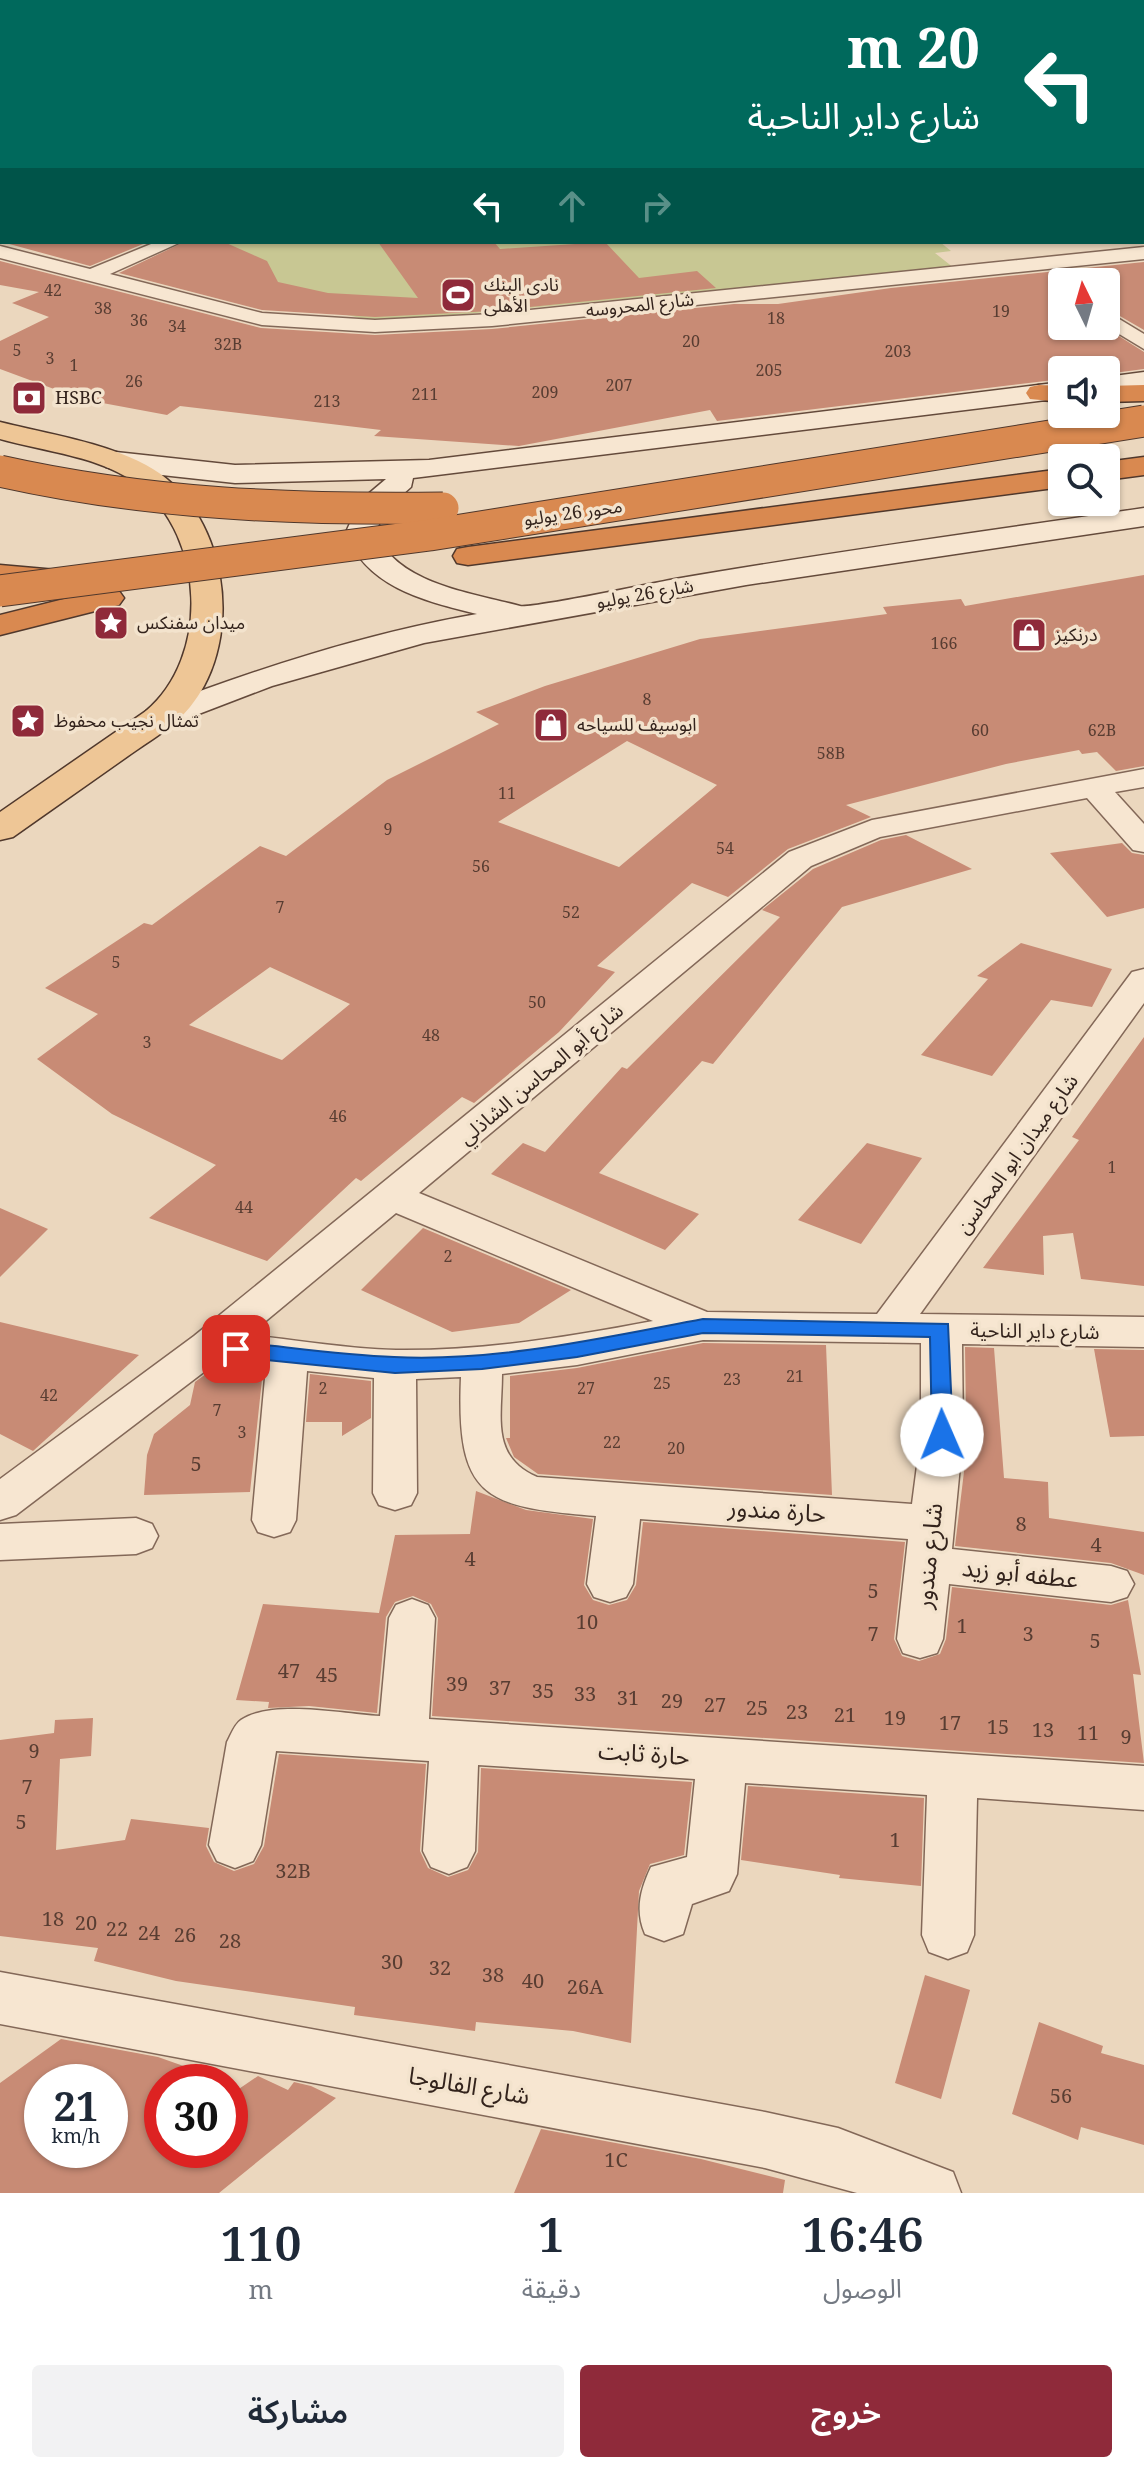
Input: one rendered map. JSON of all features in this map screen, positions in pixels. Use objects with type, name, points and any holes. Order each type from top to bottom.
[{"type":"highway","points":[[1120,394],[1144,393]]},
{"type":"highway","name":"محور 26 يوليو","points":[[0,609],[1144,421]]},
{"type":"highway","points":[[1120,469],[1144,466]]},
{"type":"highway","points":[[0,471],[102,493],[253,509],[300,511],[633,504]]},
{"type":"highway","name":"محور 26 يوليو","points":[[0,591],[101,590],[468,556],[1048,480]]},
{"type":"highway","points":[[1120,490],[1144,487]]},
{"type":"highway","points":[[468,556],[576,560],[661,555],[1048,501]]},
{"type":"highway","points":[[0,574],[101,590]]},
{"type":"highway","points":[[0,625],[101,590]]},
{"type":"main road","points":[[1120,383],[1144,380]]},
{"type":"main road","points":[[0,430],[116,461],[251,475],[429,469],[1048,394]]},
{"type":"main road","points":[[0,829],[158,718],[180,697],[197,656],[207,616],[205,577],[195,542],[168,499],[150,480],[116,461]]},
{"type":"main road","points":[[429,469],[384,493],[370,507],[362,523],[362,539],[369,555],[406,584],[435,595],[468,604],[545,612]]},
{"type":"main road","name":"شارع 26 يوليو","points":[[158,718],[260,679],[339,654],[420,634],[746,576],[1144,517]]},
{"type":"street","points":[[92,275],[167,244]]},
{"type":"street","points":[[1010,250],[1048,276]]},
{"type":"street","name":"شارع المحروسه","points":[[0,252],[262,319],[375,326],[492,320],[1144,253]]},
{"type":"street","points":[[1120,327],[1144,343]]},
{"type":"street","name":"شارع أبو المحاسن الشاذلي","points":[[0,1503],[209,1346],[800,859],[872,829],[1144,778]]},
{"type":"street","points":[[1094,787],[1144,843]]},
{"type":"street","name":"شارع ميدان ابو المحاسن","points":[[889,1328],[1144,979]]},
{"type":"street","points":[[393,1197],[703,1326]]},
{"type":"street","name":"شارع داير الناحية","points":[[209,1346],[395,1365],[482,1361],[577,1350],[703,1326],[1144,1332]]},
{"type":"street","name":"شارع مندور","points":[[920,1639],[942,1435],[941,1330]]},
{"type":"street","points":[[274,1520],[288,1356]]},
{"type":"street","name":"حارة مندور","points":[[482,1361],[482,1448],[486,1464],[496,1477],[532,1494],[620,1500],[931,1543]]},
{"type":"street","points":[[395,1365],[395,1493]]},
{"type":"street","points":[[610,1584],[620,1500]]},
{"type":"street","points":[[0,1542],[136,1536]]},
{"type":"street","name":"عطفه أبو زيد","points":[[931,1543],[1111,1584]]},
{"type":"street","points":[[403,1738],[412,1618]]},
{"type":"street","name":"حارة ثابت","points":[[235,1845],[249,1751],[258,1735],[276,1730],[1144,1788]]},
{"type":"street","points":[[449,1851],[455,1741]]},
{"type":"street","points":[[664,1917],[669,1884],[676,1881],[701,1882],[711,1874],[722,1759]]},
{"type":"street","points":[[948,1935],[953,1775]]},
{"type":"street","name":"شارع الفالوجا","points":[[0,1998],[765,2140],[838,2157],[932,2193]]},
{"type":"shaded area","name":"نادى البنك الأهلى","points":[[190,244],[942,244],[951,251],[935,253],[954,268],[380,322],[129,269]]},
{"type":"building","points":[[9,244],[143,244],[90,266]]},
{"type":"building","points":[[180,244],[229,244],[267,261],[278,282],[328,293],[418,298],[379,244],[496,244],[500,249],[607,244],[639,278],[697,271],[716,288],[492,311],[375,317],[262,310],[119,273]]},
{"type":"building","points":[[0,261],[261,328],[375,335],[492,329],[734,304],[778,304],[891,288],[1048,272],[1048,340],[1120,340],[1120,337],[1144,352],[1144,369],[1120,372],[1120,356],[1048,356],[1048,381],[717,421],[710,410],[519,446],[374,436],[381,430],[180,406],[167,415],[81,399],[0,369],[0,341],[49,317],[12,303],[39,292],[0,285]]},
{"type":"building","points":[[1144,262],[1144,330],[1120,316],[1120,268],[1086,268]]},
{"type":"building","points":[[1144,575],[1144,766],[1116,771],[1097,752],[1082,754],[1079,750],[1006,764],[846,805],[871,817],[788,849],[728,897],[692,883],[597,966],[615,972],[559,1032],[474,1103],[462,1097],[361,1181],[356,1178],[267,1261],[149,1218],[216,1165],[112,1114],[37,1059],[98,1014],[45,988],[144,923],[152,925],[260,846],[286,856],[387,780],[499,724],[476,712],[545,686],[700,639],[887,614],[883,607],[961,599],[965,606]],"holes":[[[627,741],[717,785],[619,867],[498,822]],[[270,967],[350,1004],[282,1060],[189,1025]]]},
{"type":"building","points":[[906,835],[972,869],[842,907],[713,1064],[702,1061],[599,1173],[699,1214],[665,1250],[491,1174],[523,1143],[545,1152],[622,1067],[627,1069],[780,917],[762,910],[813,869],[881,840]]},
{"type":"building","points":[[1122,843],[1132,853],[1144,855],[1144,908],[1107,917],[1050,853]]},
{"type":"building","points":[[1021,943],[1112,969],[1092,1007],[1051,1000],[992,1076],[921,1055],[988,979],[977,976]]},
{"type":"building","points":[[1144,1037],[1144,1286],[1081,1279],[1073,1233],[1043,1236],[1044,1275],[983,1268],[1079,1140],[1072,1137]]},
{"type":"building","points":[[867,1143],[922,1158],[861,1244],[798,1220]]},
{"type":"building","points":[[0,1208],[48,1229],[0,1277]]},
{"type":"building","points":[[423,1228],[571,1290],[519,1323],[452,1332],[361,1290]]},
{"type":"building","points":[[0,1322],[139,1355],[33,1451],[0,1434]]},
{"type":"building","points":[[703,1343],[826,1345],[832,1495],[538,1474],[514,1457],[506,1438],[510,1438],[510,1376],[577,1368]]},
{"type":"building","points":[[965,1347],[994,1348],[1004,1478],[1048,1482],[1049,1518],[1144,1532],[1144,1575],[1111,1563],[955,1546],[971,1414],[966,1414]]},
{"type":"building","points":[[1094,1349],[1144,1350],[1144,1436],[1110,1437]]},
{"type":"building","points":[[218,1365],[263,1370],[250,1492],[144,1495],[147,1455],[154,1434],[190,1405],[195,1382]]},
{"type":"building","points":[[310,1374],[371,1381],[371,1418],[342,1436],[342,1422],[306,1422]]},
{"type":"building","points":[[476,1491],[526,1510],[593,1519],[584,1585],[593,1600],[609,1605],[627,1600],[636,1585],[643,1522],[905,1542],[894,1639],[902,1656],[919,1661],[940,1654],[946,1639],[952,1587],[1111,1605],[1128,1600],[1141,1675],[1133,1674],[1144,1763],[432,1716],[438,1618],[431,1604],[413,1596],[395,1602],[386,1617],[377,1713],[309,1706],[268,1708],[269,1702],[236,1700],[263,1604],[379,1613],[395,1535],[470,1534]]},
{"type":"building","points":[[93,1718],[91,1756],[60,1759],[56,1850],[125,1840],[131,1819],[209,1828],[206,1846],[214,1862],[234,1871],[254,1864],[264,1846],[279,1754],[426,1764],[420,1851],[428,1868],[448,1877],[468,1870],[478,1852],[481,1768],[692,1782],[684,1855],[650,1864],[639,1891],[631,2043],[573,2031],[476,2022],[475,2031],[354,2015],[355,2007],[176,1981],[94,1961],[98,1948],[0,1936],[0,1740],[54,1733],[55,1720]]},
{"type":"building","points":[[748,1786],[924,1798],[921,1886],[839,1878],[840,1875],[741,1860]]},
{"type":"building","points":[[925,1975],[970,1990],[941,2099],[895,2083]]},
{"type":"building","points":[[1039,2022],[1103,2046],[1101,2053],[1144,2065],[1144,2145],[1081,2127],[1078,2140],[1012,2114]]},
{"type":"building","points":[[61,2039],[158,2057],[178,2064],[144,2064],[144,2168],[248,2168],[248,2083],[258,2076],[288,2090],[294,2082],[336,2098],[219,2193],[0,2193],[0,2083],[24,2066],[24,2168],[128,2168],[128,2064],[26,2064]]},
{"type":"building","points":[[541,2129],[701,2159],[785,2180],[783,2193],[514,2193]]},
{"type":"place","name":"نادى البنك الأهلى","points":[[458,295]]},
{"type":"place","name":"HSBC","points":[[29,398]]},
{"type":"place","name":"ميدان سفنكس","points":[[111,623]]},
{"type":"place","name":"درنكيز","points":[[1029,635]]},
{"type":"place","name":"تمثال نجيب محفوظ","points":[[28,721]]},
{"type":"place","name":"ابوسيف للسياحه","points":[[551,725]]},
{"type":"route","points":[[236,1349],[395,1365],[482,1361],[577,1350],[703,1326],[941,1330],[942,1435]]}]
